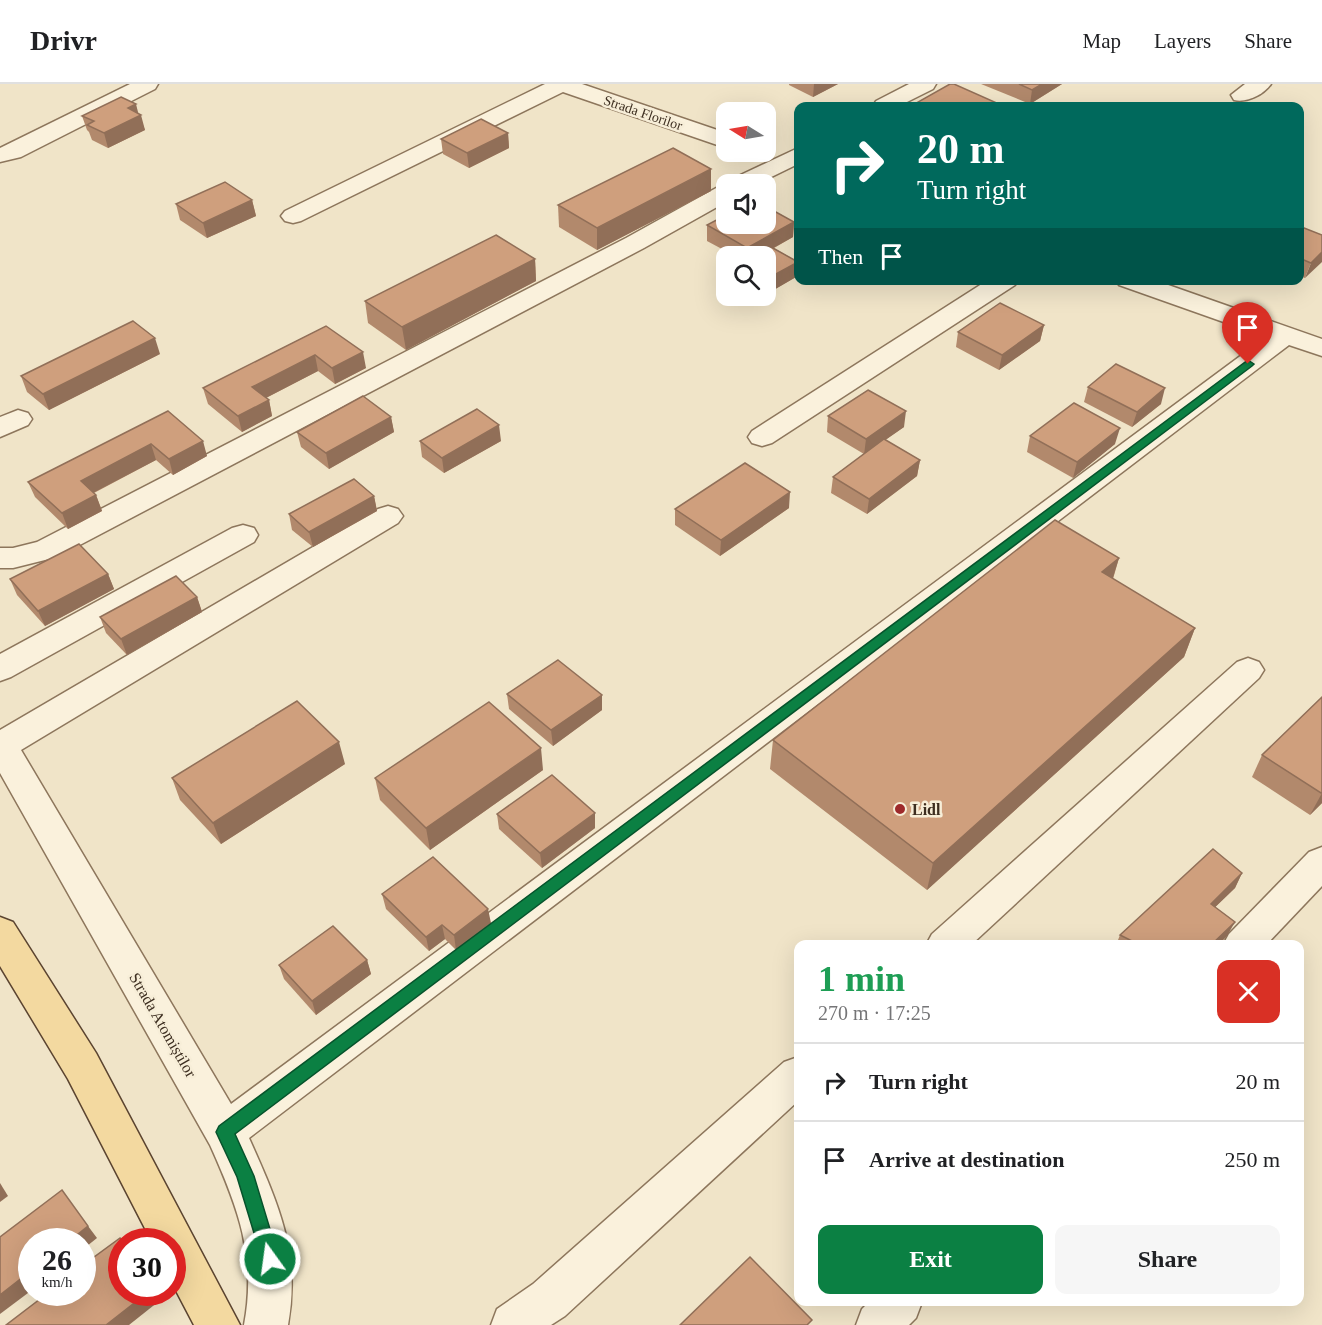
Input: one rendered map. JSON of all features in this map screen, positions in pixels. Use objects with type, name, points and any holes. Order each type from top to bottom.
[{"type":"main road","points":[[0,933],[82,1066],[218,1325]]},
{"type":"street","points":[[0,155],[13,152],[147,84]]},
{"type":"street","points":[[293,216],[562,84]]},
{"type":"street","name":"Strada Florilor","points":[[562,84],[716,138]]},
{"type":"street","points":[[891,102],[925,84]]},
{"type":"street","points":[[776,157],[794,161]]},
{"type":"street","points":[[763,174],[794,161]]},
{"type":"street","points":[[0,558],[13,558],[46,550],[624,248],[716,197]]},
{"type":"street","points":[[762,437],[998,285]]},
{"type":"street","points":[[1142,285],[1322,348]]},
{"type":"street","points":[[225,1132],[1286,335]]},
{"type":"street","points":[[1,744],[388,516]]},
{"type":"street","points":[[0,669],[243,535]]},
{"type":"street","points":[[951,940],[1248,670]]},
{"type":"street","name":"Strada Atomiștilor","points":[[1,744],[225,1132],[245,1176],[270,1259],[272,1287],[266,1325]]},
{"type":"street","points":[[1247,940],[1322,862]]},
{"type":"street","points":[[513,1325],[539,1312],[794,1079]]},
{"type":"street","points":[[878,1325],[896,1306]]},
{"type":"building","points":[[954,84],[994,102],[918,102]]},
{"type":"building","points":[[1019,84],[1042,84],[1032,90]]},
{"type":"building","points":[[121,97],[136,104],[128,108],[141,115],[104,133],[87,125],[94,121],[82,116]]},
{"type":"building","points":[[481,119],[508,133],[467,153],[441,139]]},
{"type":"building","points":[[673,148],[711,169],[597,228],[558,205]]},
{"type":"building","points":[[225,182],[252,200],[203,223],[176,204]]},
{"type":"building","points":[[776,212],[794,222],[776,232]]},
{"type":"building","points":[[716,220],[716,230],[707,225]]},
{"type":"building","points":[[1304,228],[1322,235],[1322,252],[1311,263],[1304,260]]},
{"type":"building","points":[[723,234],[772,234],[751,246],[744,246]]},
{"type":"building","points":[[496,235],[535,259],[402,327],[365,301]]},
{"type":"building","points":[[776,250],[794,260],[794,264],[776,274]]},
{"type":"building","points":[[1000,303],[1044,325],[1002,355],[958,332]]},
{"type":"building","points":[[133,321],[155,338],[43,394],[21,376]]},
{"type":"building","points":[[326,326],[363,352],[332,368],[315,355],[252,387],[269,400],[238,416],[203,388]]},
{"type":"building","points":[[1116,364],[1165,388],[1137,412],[1088,387]]},
{"type":"building","points":[[868,390],[906,411],[866,439],[828,416]]},
{"type":"building","points":[[363,396],[391,417],[326,453],[297,432]]},
{"type":"building","points":[[1074,403],[1120,428],[1077,462],[1030,436]]},
{"type":"building","points":[[477,409],[499,425],[442,458],[420,441]]},
{"type":"building","points":[[168,411],[203,441],[169,459],[151,444],[81,481],[96,495],[62,513],[28,482]]},
{"type":"building","points":[[884,439],[920,460],[869,499],[833,477]]},
{"type":"building","points":[[745,463],[790,492],[721,540],[675,509]]},
{"type":"building","points":[[354,479],[374,496],[309,532],[289,514]]},
{"type":"building","points":[[1055,520],[1119,558],[1102,572],[1195,628],[933,863],[773,740]]},
{"type":"building","points":[[79,544],[108,574],[38,611],[10,579]]},
{"type":"building","points":[[176,576],[197,597],[121,639],[100,617]]},
{"type":"building","points":[[558,660],[602,695],[551,730],[507,694]]},
{"type":"building","points":[[1322,697],[1322,793],[1321,793],[1262,755]]},
{"type":"building","points":[[297,701],[339,742],[213,823],[172,778]]},
{"type":"building","points":[[489,702],[541,748],[426,828],[375,778]]},
{"type":"building","points":[[552,775],[595,813],[540,853],[497,814]]},
{"type":"building","points":[[1213,849],[1242,873],[1211,904],[1235,922],[1216,940],[1130,940],[1120,935]]},
{"type":"building","points":[[433,857],[488,909],[454,935],[442,925],[426,937],[382,894]]},
{"type":"building","points":[[333,926],[367,960],[312,1001],[279,965]]},
{"type":"building","points":[[62,1190],[88,1226],[86,1228],[18,1228],[18,1281],[0,1295],[0,1237]]},
{"type":"building","points":[[108,1247],[108,1306],[130,1306],[106,1325],[6,1325],[31,1306],[96,1306],[96,1256]]},
{"type":"building","points":[[750,1257],[794,1302],[794,1306],[798,1306],[812,1320],[807,1325],[680,1325]]},
{"type":"place","name":"Lidl","points":[[900,809]]},
{"type":"route","points":[[270,1259],[245,1176],[225,1132],[1248,364]]}]
